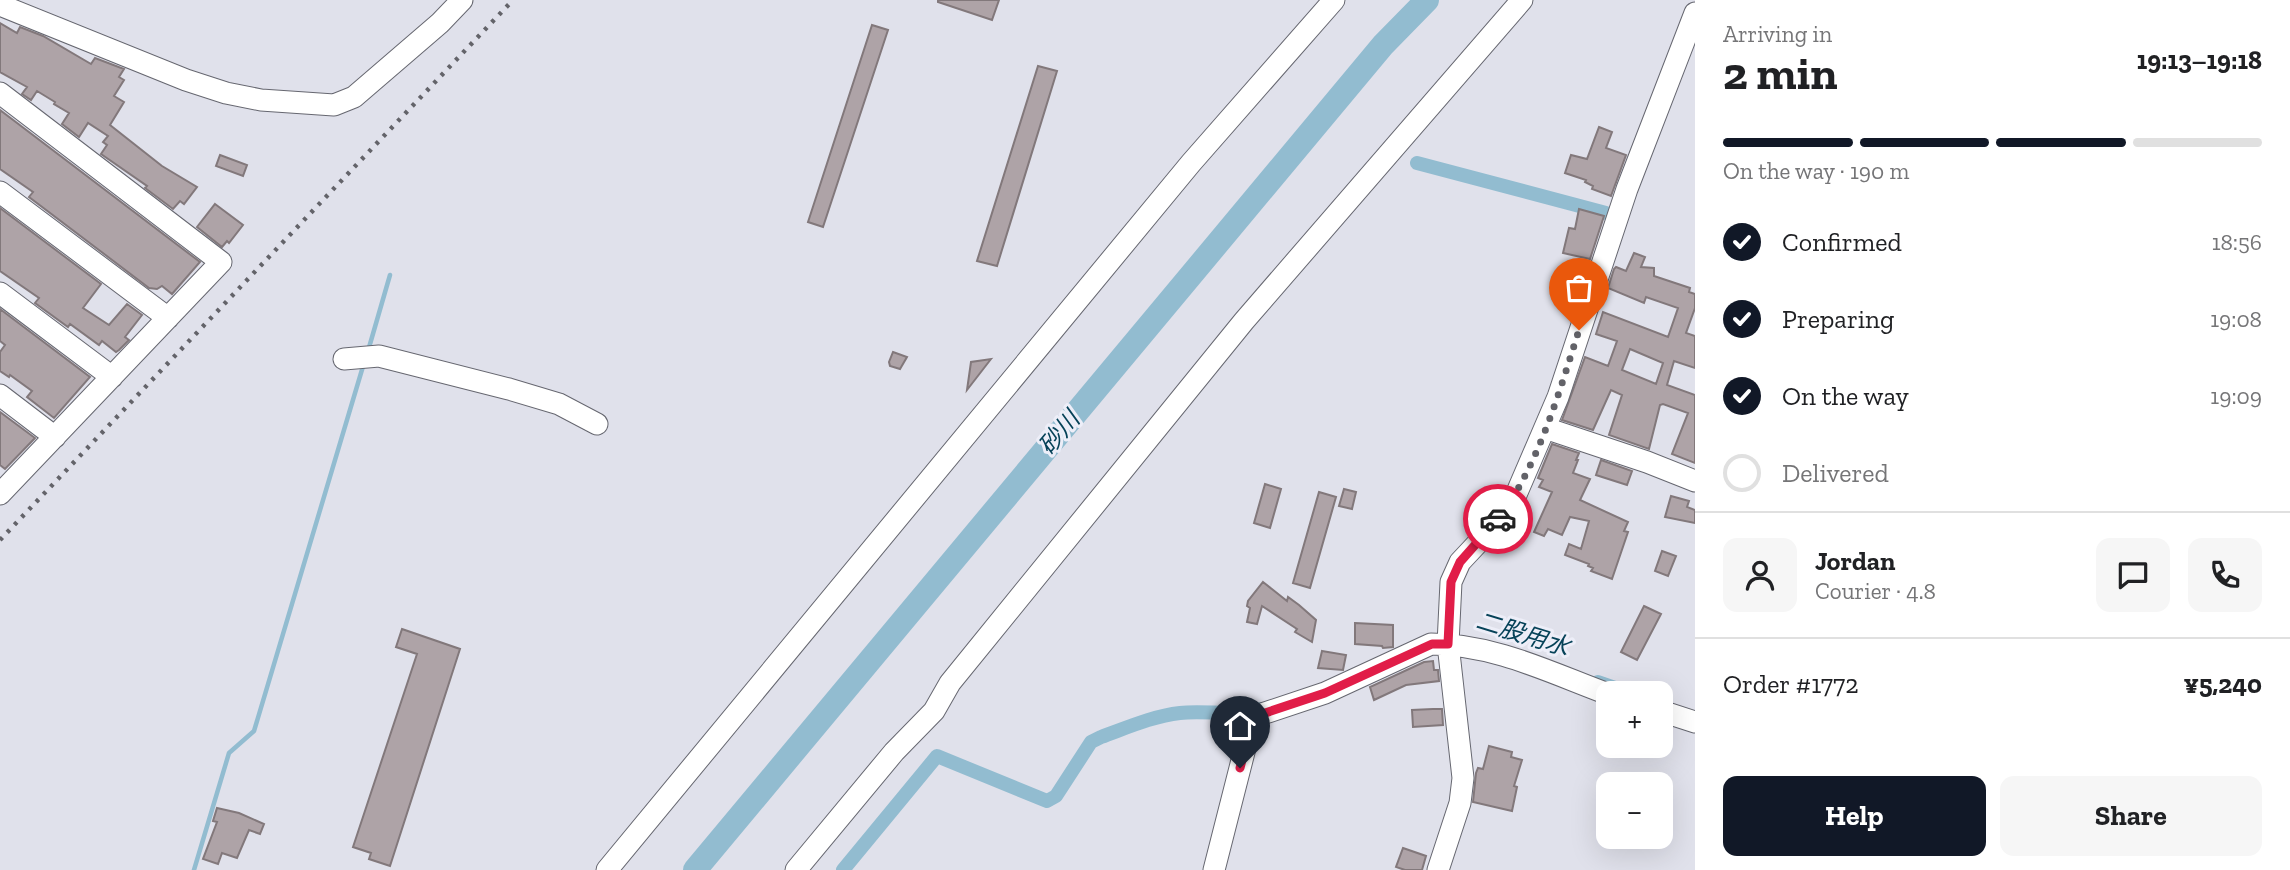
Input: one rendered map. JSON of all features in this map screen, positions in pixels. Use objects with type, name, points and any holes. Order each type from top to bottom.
[{"type":"street","points":[[0,5],[186,80],[226,93],[261,100],[334,105],[354,97],[440,23],[462,0]]},
{"type":"street","points":[[607,870],[1182,174],[1334,0]]},
{"type":"street","points":[[796,870],[894,752],[934,711],[950,683],[1244,321],[1522,0]]},
{"type":"street","points":[[1438,870],[1460,803],[1463,778],[1448,644],[1451,582],[1460,562],[1489,531],[1515,497],[1545,428],[1558,397],[1627,189],[1695,13]]},
{"type":"street","points":[[0,93],[221,262],[0,494]]},
{"type":"street","points":[[0,192],[168,318]]},
{"type":"street","points":[[0,293],[112,377]]},
{"type":"street","points":[[344,359],[379,356],[509,388],[559,404],[597,424]]},
{"type":"street","points":[[0,395],[55,437]]},
{"type":"street","points":[[1545,428],[1695,481]]},
{"type":"street","points":[[1214,870],[1253,717],[1325,693],[1432,644],[1448,644],[1515,659],[1596,689]]},
{"type":"street","points":[[1673,715],[1695,722]]},
{"type":"building","points":[[938,0],[999,0],[992,20]]},
{"type":"building","points":[[0,23],[17,33],[20,27],[43,36],[91,64],[95,58],[124,69],[119,77],[124,80],[114,96],[124,102],[110,125],[162,166],[197,187],[184,204],[180,201],[173,209],[145,188],[147,186],[101,154],[107,145],[103,142],[108,136],[88,123],[79,137],[62,124],[69,113],[54,104],[55,102],[37,91],[31,100],[22,94],[27,87],[0,72]]},
{"type":"building","points":[[872,25],[888,30],[823,227],[808,222]]},
{"type":"building","points":[[1038,66],[1057,71],[997,266],[977,261]]},
{"type":"building","points":[[0,110],[200,262],[172,294],[162,286],[157,289],[149,288],[29,197],[33,192],[0,169]]},
{"type":"building","points":[[1599,127],[1612,132],[1606,148],[1626,155],[1611,196],[1592,189],[1593,186],[1585,182],[1586,180],[1565,173],[1571,155],[1587,159]]},
{"type":"building","points":[[220,155],[247,165],[243,176],[216,166]]},
{"type":"building","points":[[215,204],[243,225],[229,243],[227,241],[222,247],[197,227]]},
{"type":"building","points":[[0,208],[101,284],[83,308],[109,325],[127,304],[142,315],[125,337],[129,340],[119,350],[116,352],[102,341],[99,345],[70,324],[68,327],[35,303],[39,298],[0,271]]},
{"type":"building","points":[[1579,209],[1604,216],[1590,259],[1563,253],[1569,228],[1575,229]]},
{"type":"building","points":[[1634,253],[1645,257],[1641,267],[1654,268],[1654,276],[1690,288],[1689,292],[1695,294],[1695,308],[1686,333],[1695,336],[1695,368],[1674,361],[1667,385],[1695,395],[1695,463],[1672,454],[1688,413],[1663,404],[1660,405],[1649,449],[1609,435],[1622,395],[1611,390],[1593,430],[1562,420],[1585,357],[1608,366],[1617,341],[1596,334],[1603,312],[1668,337],[1678,308],[1646,297],[1644,303],[1608,288],[1616,267],[1626,271]],"holes":[[[1630,349],[1663,363],[1656,384],[1622,370]]]},
{"type":"building","points":[[0,309],[90,377],[54,418],[27,397],[32,391],[0,371],[0,352],[5,345],[0,341]]},
{"type":"building","points":[[893,352],[907,357],[900,369],[890,366]]},
{"type":"building","points":[[991,359],[967,390],[971,362]]},
{"type":"building","points":[[0,412],[35,438],[5,469],[0,465]]},
{"type":"building","points":[[1552,444],[1579,453],[1573,473],[1590,479],[1580,500],[1628,522],[1624,531],[1628,532],[1612,579],[1591,571],[1593,568],[1588,566],[1589,564],[1565,555],[1569,544],[1581,549],[1589,521],[1570,517],[1562,535],[1548,529],[1544,536],[1534,532],[1552,492],[1539,487],[1543,480],[1538,478]]},
{"type":"building","points":[[1601,460],[1632,471],[1627,485],[1596,475]]},
{"type":"building","points":[[1265,484],[1281,489],[1270,528],[1254,523]]},
{"type":"building","points":[[1344,489],[1356,492],[1352,509],[1339,506]]},
{"type":"building","points":[[1319,492],[1336,497],[1310,588],[1293,583]]},
{"type":"building","points":[[1671,496],[1689,501],[1687,507],[1695,510],[1695,523],[1665,517]]},
{"type":"building","points":[[1662,551],[1676,556],[1668,576],[1655,571]]},
{"type":"building","points":[[1263,582],[1287,601],[1288,597],[1316,620],[1312,642],[1262,606],[1257,624],[1247,622],[1250,608],[1247,606],[1248,601]]},
{"type":"building","points":[[1644,606],[1661,614],[1637,660],[1621,652]]},
{"type":"building","points":[[1355,623],[1393,625],[1393,647],[1355,644]]},
{"type":"building","points":[[402,629],[460,649],[390,866],[369,859],[371,853],[353,847],[417,654],[396,647]]},
{"type":"building","points":[[1322,651],[1346,655],[1343,670],[1318,668]]},
{"type":"building","points":[[1433,661],[1434,670],[1438,670],[1439,681],[1406,685],[1374,700],[1370,687],[1424,662]]},
{"type":"building","points":[[1442,709],[1443,725],[1413,727],[1412,710]]},
{"type":"building","points":[[1489,746],[1512,752],[1511,757],[1522,760],[1514,786],[1517,787],[1512,811],[1473,802],[1476,773],[1478,768],[1483,769]]},
{"type":"building","points":[[217,808],[239,813],[264,824],[260,834],[249,830],[237,858],[222,853],[218,864],[203,859],[217,822],[213,821]]},
{"type":"building","points":[[1403,848],[1426,856],[1422,870],[1396,867]]},
{"type":"waterway","name":"砂川","points":[[695,870],[1383,45],[1427,0]]},
{"type":"waterway","name":"二股用水","points":[[1417,163],[1606,213]]},
{"type":"waterway","points":[[368,351],[390,275]]},
{"type":"waterway","points":[[194,870],[229,753],[254,731],[364,363]]},
{"type":"waterway","points":[[843,870],[937,756],[1047,801],[1056,796],[1091,742],[1101,737],[1170,715],[1190,712],[1243,713],[1261,709]]},
{"type":"railway","points":[[0,540],[513,0]]},
{"type":"way so far","points":[[1498,519],[1515,497],[1545,428],[1558,397],[1579,330]]},
{"type":"route","points":[[1240,768],[1253,717],[1325,693],[1432,644],[1448,644],[1451,582],[1460,562],[1498,519]]}]
